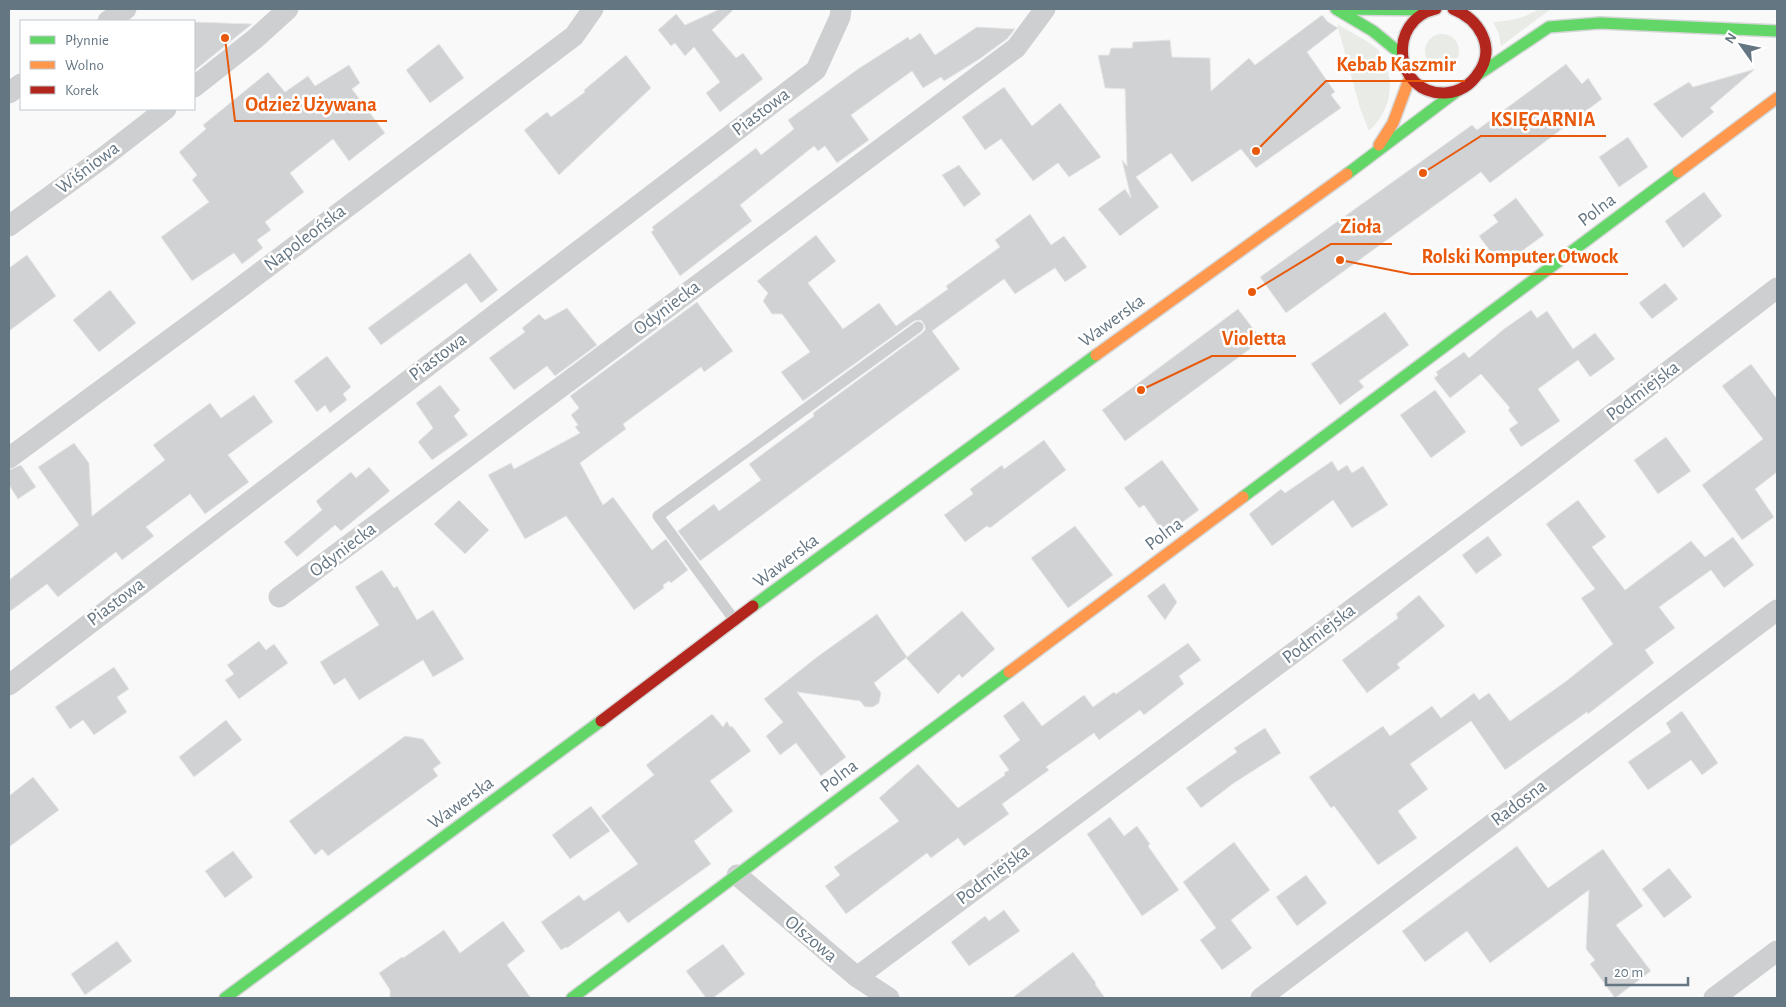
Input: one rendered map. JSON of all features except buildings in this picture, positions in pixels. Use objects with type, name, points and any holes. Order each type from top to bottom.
[{"type":"street","points":[[110,20],[126,9]]},
{"type":"street","points":[[195,86],[256,38],[288,9]]},
{"type":"street","name":"Napoleońska","points":[[9,458],[237,290],[574,36],[593,9]]},
{"type":"street","name":"Piastowa","points":[[9,684],[816,70],[840,17],[841,9]]},
{"type":"street","name":"Odyniecka","points":[[280,597],[1016,48],[1045,9]]},
{"type":"street","points":[[1334,9],[1373,31],[1400,54]]},
{"type":"street","points":[[1341,9],[1433,9]]},
{"type":"street","points":[[1433,9],[1417,17],[1407,27],[1402,40],[1400,54],[1410,77],[1419,86],[1431,92],[1444,94],[1458,91]]},
{"type":"street","points":[[1456,10],[1476,10]]},
{"type":"street","points":[[1456,10],[1470,17],[1479,26],[1484,37],[1485,63],[1480,74]]},
{"type":"street","points":[[1549,28],[1559,17]]},
{"type":"street","points":[[1549,28],[1600,23],[1777,31]]},
{"type":"street","name":"Wawerska","points":[[225,998],[786,582],[1198,280],[1458,91],[1470,85],[1480,74],[1549,28]]},
{"type":"street","name":"Wawerska","points":[[1371,156],[1393,123],[1410,77]]},
{"type":"street","points":[[9,93],[20,85]]},
{"type":"street","name":"Polna","points":[[572,998],[1777,98]]},
{"type":"street","name":"Wiśniowa","points":[[9,226],[165,110]]},
{"type":"street","name":"Podmiejska","points":[[857,976],[1522,483],[1777,288]]},
{"type":"street","name":"Radosna","points":[[1261,998],[1777,610]]},
{"type":"street","name":"Olszowa","points":[[737,875],[791,923],[857,976],[889,998]]},
{"type":"street","points":[[1714,998],[1777,952]]},
{"type":"lane","points":[[735,621],[658,516],[918,327]]},
{"type":"shaded area","points":[[1539,9],[1551,9],[1501,46],[1499,34],[1493,22],[1506,21],[1528,15]]},
{"type":"shaded area","points":[[1337,24],[1377,49],[1388,71],[1390,90],[1386,107],[1376,124],[1369,131],[1360,108]]},
{"type":"shaded area","points":[[1442,34],[1454,39],[1459,51],[1454,63],[1442,68],[1430,63],[1425,51],[1430,39]]},
{"type":"traffic: fast","points":[[1336,9],[1373,31],[1401,54]]},
{"type":"traffic: fast","points":[[1341,9],[1429,10]]},
{"type":"traffic: fast","points":[[1479,74],[1549,27],[1600,23],[1777,31]]},
{"type":"traffic: fast","points":[[1347,174],[1457,91]]},
{"type":"traffic: fast","points":[[1243,497],[1678,172]]},
{"type":"traffic: fast","points":[[753,606],[1096,355]]},
{"type":"traffic: fast","points":[[572,998],[1009,672]]},
{"type":"traffic: fast","points":[[225,998],[601,721]]},
{"type":"traffic: slow","points":[[1379,145],[1393,123],[1410,77]]},
{"type":"traffic: slow","points":[[1678,172],[1777,98]]},
{"type":"traffic: slow","points":[[1096,355],[1347,174]]},
{"type":"traffic: slow","points":[[1009,672],[1243,497]]},
{"type":"traffic: jam","points":[[1436,9],[1420,16],[1409,27],[1403,41],[1403,56],[1407,70],[1415,82],[1428,90],[1445,93],[1465,87],[1472,81],[1484,63],[1486,53],[1482,35],[1477,27],[1453,9]]},
{"type":"traffic: jam","points":[[601,721],[753,606]]},
{"type":"place","name":"Odzież Używana","points":[[225,38]]},
{"type":"place","name":"Kebab Kaszmir","points":[[1256,151]]},
{"type":"place","name":"KSIĘGARNIA","points":[[1423,173]]},
{"type":"place","name":"Rolski Komputer Otwock","points":[[1340,260]]},
{"type":"place","name":"Zioła","points":[[1252,292]]},
{"type":"place","name":"Violetta","points":[[1141,390]]}]
